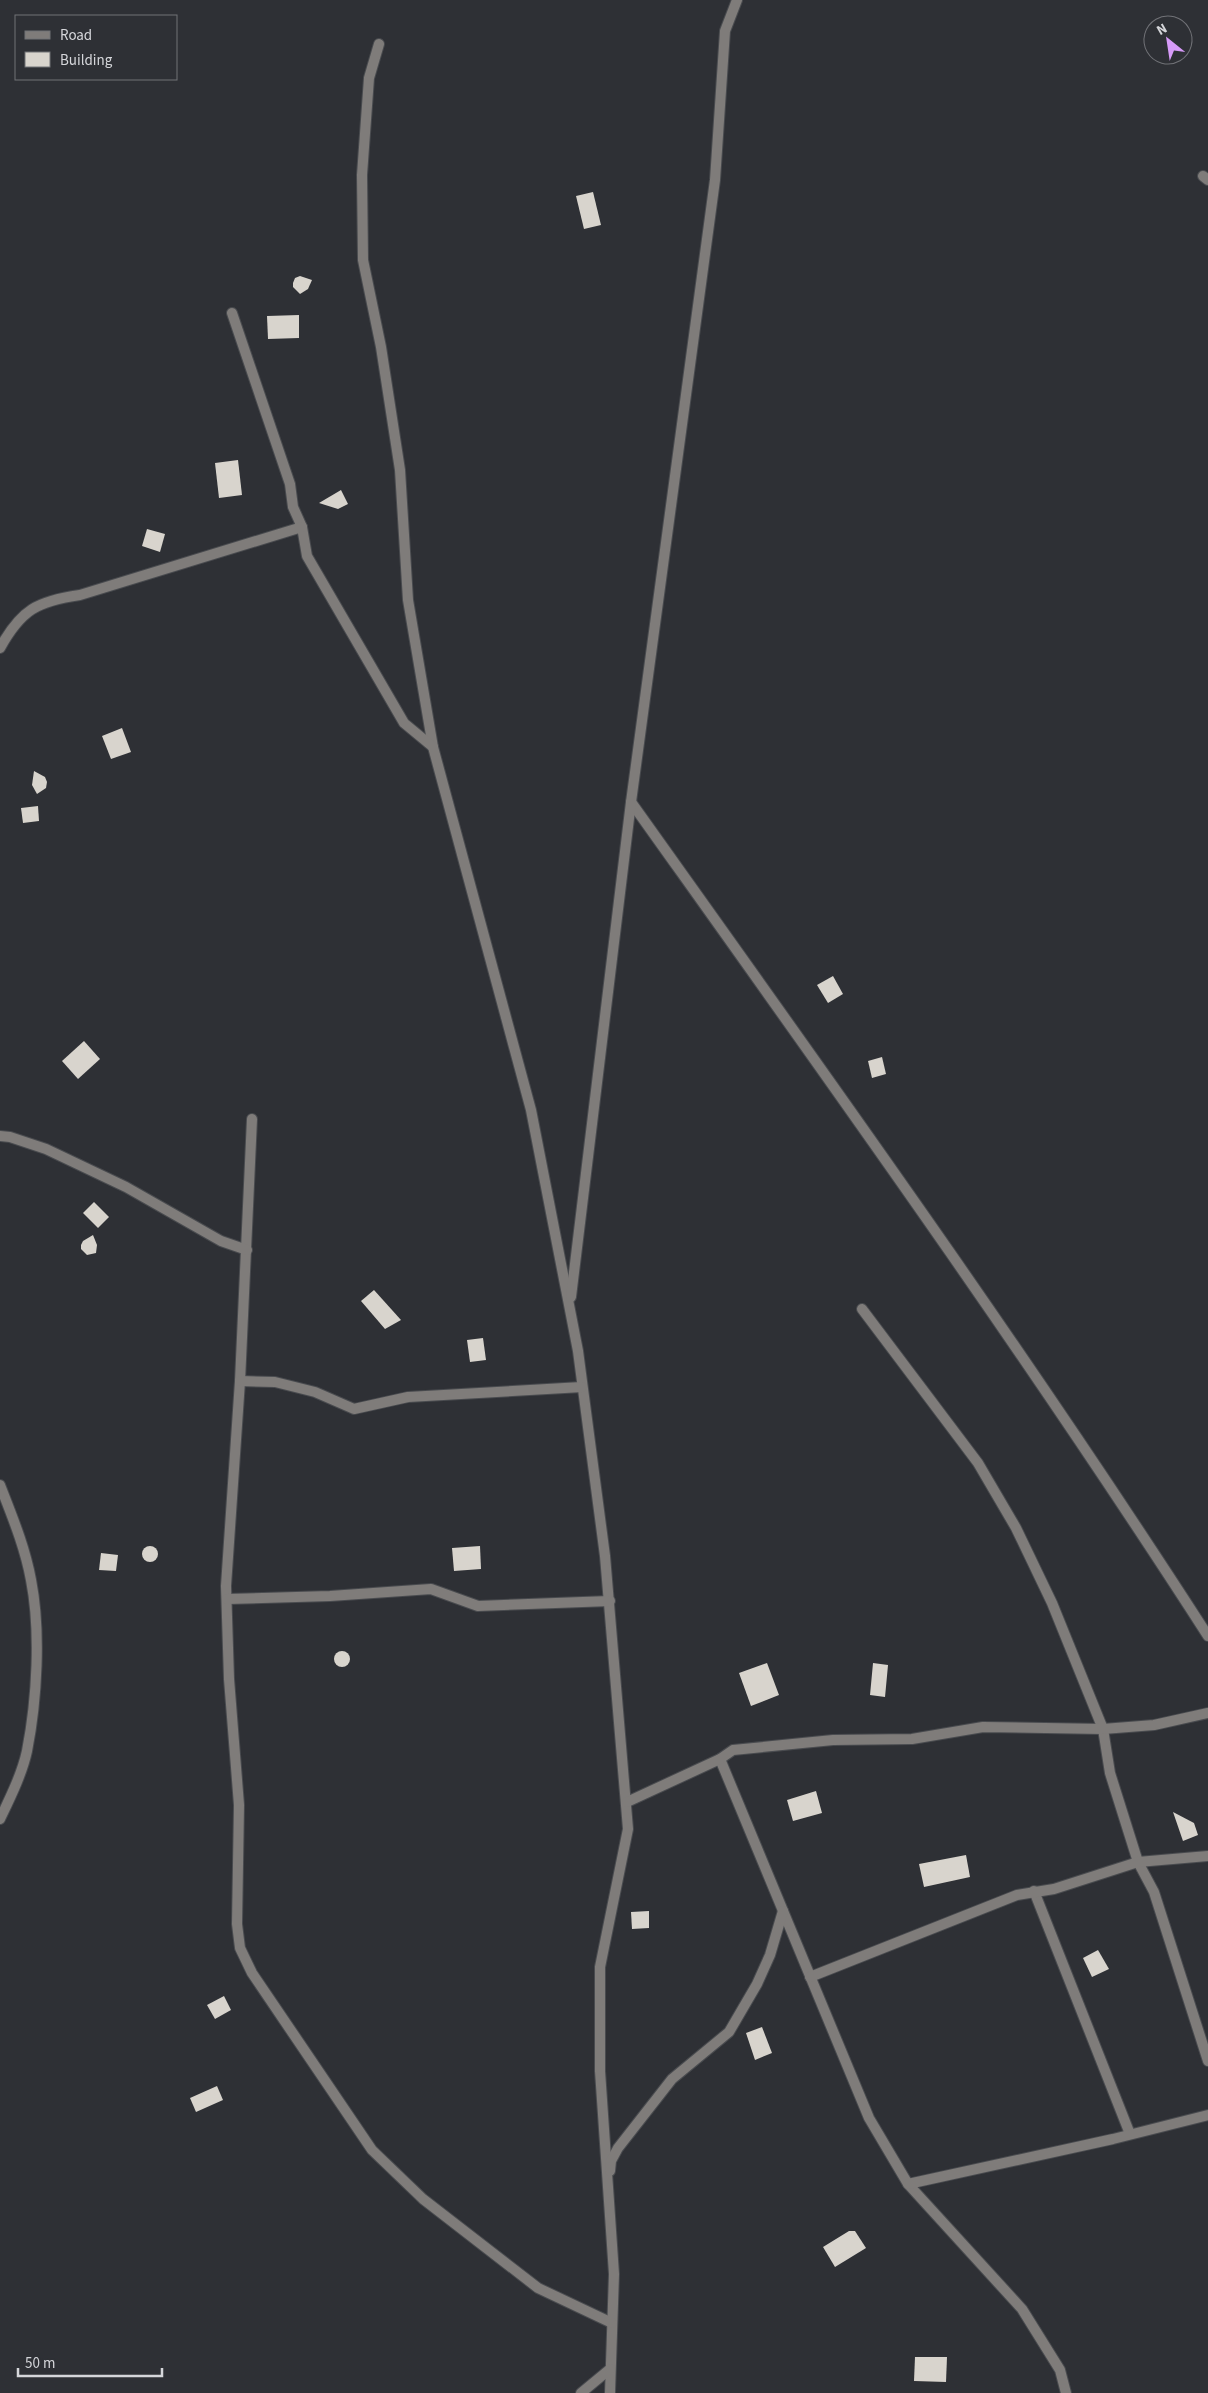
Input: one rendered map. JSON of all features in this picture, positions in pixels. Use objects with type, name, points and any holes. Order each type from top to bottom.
[{"type":"street","points":[[570,1308],[631,802],[715,180],[725,32],[737,0]]},
{"type":"street","points":[[379,44],[369,78],[362,175],[363,260],[381,347],[400,470],[408,600],[433,747],[531,1110],[570,1308],[610,1601],[628,1829],[600,1967],[600,2071],[614,2274],[610,2393]]},
{"type":"street","points":[[232,313],[290,484],[293,507],[302,528],[306,556],[404,723],[433,747]]},
{"type":"street","points":[[0,648],[12,627],[32,608],[55,598],[80,595],[302,528]]},
{"type":"street","points":[[631,802],[1054,1404],[1208,1636]]},
{"type":"street","points":[[252,1119],[240,1382],[226,1599],[229,1679],[238,1805],[238,1924],[240,1948],[252,1973],[372,2150],[423,2199],[538,2288],[612,2323]]},
{"type":"street","points":[[0,1136],[10,1137],[46,1149],[126,1187],[221,1241],[247,1250]]},
{"type":"street","points":[[862,1309],[978,1463],[1016,1528],[1052,1603],[1102,1729],[1110,1773],[1138,1862],[1154,1892],[1208,2061]]},
{"type":"street","points":[[240,1382],[275,1382],[315,1392],[354,1409],[408,1397],[582,1387]]},
{"type":"street","points":[[0,1485],[18,1532],[31,1579],[37,1627],[36,1678],[27,1752],[0,1819]]},
{"type":"street","points":[[226,1599],[330,1596],[431,1589],[478,1606],[610,1601]]},
{"type":"street","points":[[627,1802],[720,1760],[733,1750],[833,1740],[912,1739],[983,1726],[1102,1729],[1154,1725],[1208,1713]]},
{"type":"street","points":[[720,1760],[869,2118],[908,2184],[1022,2309],[1060,2370],[1066,2393]]},
{"type":"street","points":[[810,1978],[1017,1895],[1054,1889],[1138,1862],[1208,1856]]},
{"type":"street","points":[[1034,1891],[1130,2134]]},
{"type":"street","points":[[608,2198],[611,2161],[618,2148],[672,2078],[729,2032],[757,1984],[770,1955],[783,1911]]},
{"type":"street","points":[[908,2184],[1208,2115]]},
{"type":"street","points":[[581,2393],[610,2369]]},
{"type":"building","points":[[593,192],[601,225],[584,229],[576,196]]},
{"type":"building","points":[[300,276],[312,280],[308,289],[300,294],[293,287],[293,283],[295,278]]},
{"type":"building","points":[[299,315],[299,338],[268,339],[267,316]]},
{"type":"building","points":[[238,460],[242,495],[219,498],[215,463]]},
{"type":"building","points":[[341,490],[348,504],[338,509],[319,503]]},
{"type":"building","points":[[147,529],[165,534],[160,552],[142,546]]},
{"type":"building","points":[[122,728],[131,752],[111,759],[102,736]]},
{"type":"building","points":[[34,771],[45,777],[47,782],[46,788],[37,794],[32,785]]},
{"type":"building","points":[[38,806],[39,821],[23,823],[21,808]]},
{"type":"building","points":[[833,976],[843,994],[828,1003],[817,985]]},
{"type":"building","points":[[84,1041],[100,1059],[78,1079],[62,1061]]},
{"type":"building","points":[[882,1057],[886,1074],[872,1078],[868,1061]]},
{"type":"building","points":[[94,1202],[109,1217],[98,1228],[83,1213]]},
{"type":"building","points":[[93,1235],[97,1245],[96,1253],[87,1255],[81,1249],[81,1245],[83,1241]]},
{"type":"building","points":[[374,1290],[401,1320],[385,1329],[361,1301]]},
{"type":"building","points":[[483,1338],[486,1360],[470,1362],[467,1340]]},
{"type":"building","points":[[150,1546],[156,1548],[158,1554],[156,1560],[150,1562],[144,1560],[142,1554],[144,1548]]},
{"type":"building","points":[[480,1546],[481,1569],[454,1571],[452,1548]]},
{"type":"building","points":[[101,1553],[118,1555],[116,1571],[99,1570]]},
{"type":"building","points":[[339,1651],[345,1651],[350,1656],[348,1665],[339,1667],[334,1662],[334,1656]]},
{"type":"building","points":[[767,1663],[779,1695],[751,1706],[739,1673]]},
{"type":"building","points":[[873,1663],[888,1665],[885,1697],[870,1695]]},
{"type":"building","points":[[816,1791],[822,1813],[793,1821],[787,1800]]},
{"type":"building","points":[[1173,1812],[1194,1823],[1198,1835],[1183,1841]]},
{"type":"building","points":[[966,1855],[970,1877],[924,1887],[919,1864]]},
{"type":"building","points":[[649,1911],[649,1928],[632,1929],[631,1912]]},
{"type":"building","points":[[1098,1950],[1109,1969],[1092,1977],[1083,1958]]},
{"type":"building","points":[[224,1996],[231,2010],[215,2019],[207,2005]]},
{"type":"building","points":[[762,2027],[772,2053],[755,2060],[746,2033]]},
{"type":"building","points":[[217,2086],[223,2100],[196,2112],[190,2098]]},
{"type":"building","points":[[849,2231],[855,2231],[866,2248],[835,2267],[823,2247]]},
{"type":"building","points":[[915,2357],[947,2357],[946,2382],[914,2381]]}]
